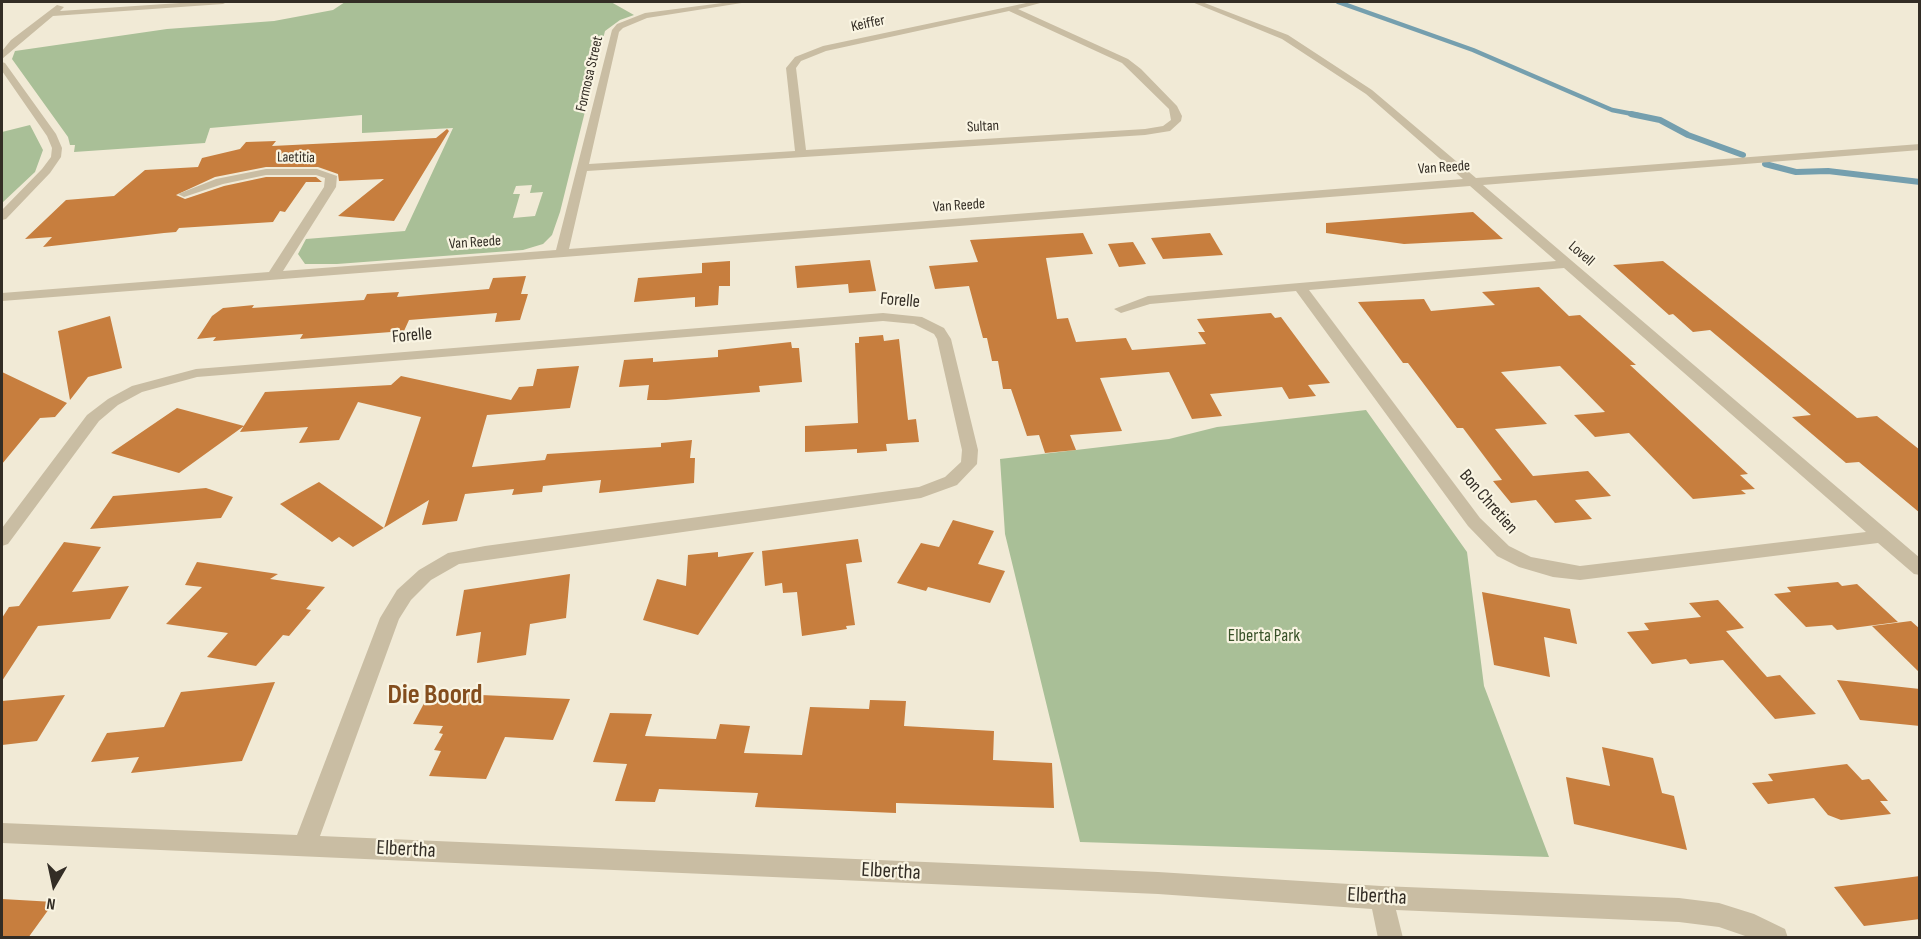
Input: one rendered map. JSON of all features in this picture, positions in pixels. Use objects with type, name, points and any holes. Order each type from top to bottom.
[{"type":"street","points":[[2,56],[14,42],[68,2]]},
{"type":"street","points":[[52,14],[223,2]]},
{"type":"street","name":"Formosa Street","points":[[562,253],[615,32],[620,26],[645,16],[744,2]]},
{"type":"street","name":"Keiffer","points":[[801,153],[791,68],[798,59],[823,49],[1040,2]]},
{"type":"street","name":"Lovell","points":[[1196,2],[1286,37],[1332,66],[1420,133],[1566,264],[1920,569]]},
{"type":"street","name":"Sultan","points":[[582,168],[1145,132],[1167,129],[1176,121],[1177,116],[1173,108],[1138,70],[1125,61],[1011,9]]},
{"type":"street","points":[[2,65],[52,136],[57,148],[56,157],[46,171],[2,216]]},
{"type":"street","name":"Van Reede","points":[[2,297],[1920,148]]},
{"type":"street","name":"Laetitia","points":[[183,194],[220,181],[266,172],[317,172],[332,176],[330,187],[274,275]]},
{"type":"street","points":[[1120,309],[1148,300],[1566,264]]},
{"type":"street","name":"Bon Chretien","points":[[1300,287],[1474,522],[1503,550],[1525,562],[1553,570],[1580,573],[1882,536]]},
{"type":"street","name":"Forelle","points":[[2,540],[93,418],[113,402],[137,390],[196,373],[883,317],[917,320],[939,331],[944,339],[970,450],[969,464],[951,481],[921,492],[485,552],[454,558],[425,575],[404,595],[390,618],[316,820],[304,846]]},
{"type":"street","name":"Elbertha","points":[[2,833],[1146,883],[1381,898],[1679,910],[1719,915],[1754,926],[1776,938]]},
{"type":"street","points":[[1381,898],[1391,938]]},
{"type":"green space","points":[[345,2],[611,2],[634,15],[620,20],[605,31],[560,212],[552,235],[543,244],[523,250],[337,264],[305,264],[298,254],[306,239],[405,231],[453,128],[362,133],[362,115],[210,128],[205,143],[74,152],[75,145],[70,145],[68,137],[12,59],[15,51],[167,29],[274,21],[333,10]],"holes":[[[532,185],[530,193],[543,192],[535,216],[513,218],[520,194],[513,194],[516,186]]]},
{"type":"green space","points":[[30,125],[43,150],[35,172],[2,203],[2,132]]},
{"type":"green space","name":"Elberta Park","points":[[1366,410],[1467,552],[1484,686],[1549,857],[1080,842],[1005,534],[1000,459],[1169,439],[1217,427]]},
{"type":"building","points":[[447,129],[449,131],[394,221],[338,216],[384,179],[339,181],[338,174],[318,167],[266,167],[215,177],[176,195],[185,199],[224,186],[266,177],[316,177],[322,182],[306,182],[285,212],[280,211],[273,222],[179,228],[176,232],[43,247],[52,237],[25,239],[66,200],[114,196],[145,170],[198,167],[202,158],[240,149],[246,142],[276,141],[272,146],[436,138]]},
{"type":"building","points":[[1473,212],[1503,239],[1404,244],[1326,233],[1326,223]]},
{"type":"building","points":[[1083,233],[1093,254],[1046,258],[1057,319],[1068,318],[1076,342],[1126,338],[1132,350],[1206,344],[1198,332],[1205,332],[1197,319],[1271,313],[1275,318],[1281,317],[1330,383],[1308,385],[1316,396],[1289,399],[1282,387],[1210,394],[1222,416],[1192,419],[1169,372],[1100,378],[1122,431],[1070,435],[1076,450],[1045,453],[1039,435],[1027,436],[1011,389],[1003,389],[998,361],[992,361],[987,338],[983,338],[969,286],[935,289],[929,266],[978,262],[970,240]]},
{"type":"building","points":[[1210,233],[1223,255],[1163,259],[1151,238]]},
{"type":"building","points":[[1133,242],[1146,264],[1119,267],[1108,244]]},
{"type":"building","points":[[870,260],[876,291],[849,293],[848,284],[797,288],[795,266]]},
{"type":"building","points":[[730,261],[730,286],[719,286],[718,305],[695,307],[695,297],[634,302],[638,278],[702,273],[702,263]]},
{"type":"building","points":[[1663,261],[1857,418],[1877,416],[1920,450],[1920,513],[1859,462],[1846,463],[1792,417],[1811,415],[1710,330],[1693,332],[1673,314],[1669,315],[1613,265]]},
{"type":"building","points":[[526,276],[521,294],[528,294],[520,320],[495,322],[497,313],[409,320],[404,331],[300,339],[303,334],[213,341],[216,337],[197,339],[212,316],[223,308],[364,300],[367,294],[399,292],[397,297],[489,289],[493,278]]},
{"type":"building","points":[[1539,287],[1569,316],[1580,315],[1636,365],[1630,365],[1748,474],[1740,475],[1755,489],[1741,490],[1746,494],[1693,499],[1629,433],[1595,437],[1574,415],[1605,412],[1560,366],[1501,372],[1547,424],[1495,429],[1533,476],[1588,471],[1611,496],[1575,500],[1592,519],[1555,523],[1536,500],[1511,503],[1493,481],[1502,480],[1463,428],[1457,428],[1408,363],[1403,363],[1358,302],[1424,299],[1431,311],[1495,305],[1482,292]]},
{"type":"building","points":[[110,316],[122,368],[88,377],[70,400],[58,331]]},
{"type":"building","points":[[883,335],[884,341],[899,339],[908,420],[916,419],[919,442],[886,444],[887,451],[857,453],[857,449],[805,452],[805,426],[858,423],[855,343],[859,343],[859,337]]},
{"type":"building","points":[[791,342],[792,348],[799,348],[802,382],[759,386],[760,392],[666,400],[647,400],[649,385],[619,387],[624,360],[653,358],[653,362],[718,357],[718,350]]},
{"type":"building","points":[[579,366],[570,408],[487,415],[472,467],[545,460],[547,454],[661,447],[661,443],[692,440],[690,458],[695,458],[694,483],[599,493],[601,480],[543,486],[542,492],[512,495],[514,489],[465,494],[457,521],[422,525],[429,500],[384,528],[421,417],[358,402],[339,440],[299,443],[308,427],[240,432],[265,392],[391,385],[401,376],[511,400],[519,387],[533,386],[537,369]]},
{"type":"building","points":[[2,372],[67,403],[55,417],[40,418],[2,464]]},
{"type":"building","points":[[177,408],[244,426],[179,473],[111,453]]},
{"type":"building","points":[[319,482],[384,528],[353,547],[339,537],[332,542],[280,504]]},
{"type":"building","points":[[206,488],[233,497],[221,518],[90,529],[113,496]]},
{"type":"building","points":[[953,520],[994,531],[978,564],[1005,571],[990,603],[928,587],[926,591],[897,583],[921,543],[939,547]]},
{"type":"building","points":[[858,539],[862,562],[846,564],[855,625],[846,626],[847,629],[802,636],[797,592],[783,593],[782,583],[765,586],[762,551]]},
{"type":"building","points":[[64,542],[101,547],[72,592],[129,586],[110,619],[38,626],[2,681],[2,618],[9,607],[19,606]]},
{"type":"building","points":[[718,552],[718,557],[754,552],[698,635],[643,620],[657,579],[686,586],[688,555]]},
{"type":"building","points":[[197,562],[278,574],[270,579],[325,587],[306,609],[311,610],[289,636],[283,635],[256,666],[207,657],[228,633],[166,624],[202,587],[185,585]]},
{"type":"building","points":[[570,574],[566,618],[530,624],[526,655],[477,663],[481,632],[456,636],[464,590]]},
{"type":"building","points":[[1838,582],[1842,586],[1857,584],[1898,622],[1837,630],[1832,625],[1806,627],[1774,594],[1791,592],[1787,587]]},
{"type":"building","points":[[1482,592],[1570,609],[1577,644],[1544,637],[1550,677],[1494,665]]},
{"type":"building","points":[[1718,600],[1744,628],[1726,631],[1767,677],[1780,675],[1816,714],[1775,719],[1723,660],[1690,664],[1686,659],[1652,664],[1627,632],[1649,630],[1644,623],[1701,617],[1689,603]]},
{"type":"building","points":[[1911,621],[1920,629],[1920,673],[1872,626]]},
{"type":"building","points":[[1837,680],[1920,689],[1920,726],[1860,720]]},
{"type":"building","points":[[275,682],[242,761],[131,773],[139,757],[91,762],[107,733],[164,727],[181,692]]},
{"type":"building","points":[[430,692],[570,699],[553,740],[505,737],[486,779],[429,776],[441,751],[434,750],[443,734],[439,733],[443,726],[413,724]]},
{"type":"building","points":[[65,695],[37,741],[2,745],[2,701]]},
{"type":"building","points":[[870,700],[906,701],[904,726],[994,731],[993,760],[1052,763],[1054,808],[896,803],[896,813],[755,807],[758,793],[659,789],[655,802],[615,801],[627,764],[593,762],[610,713],[652,714],[645,736],[716,739],[720,724],[750,726],[744,753],[802,755],[810,707],[869,709]]},
{"type":"building","points":[[1602,747],[1653,758],[1662,793],[1674,796],[1687,850],[1574,824],[1566,777],[1610,786]]},
{"type":"building","points":[[1847,764],[1862,780],[1869,779],[1888,801],[1880,801],[1891,814],[1841,820],[1828,815],[1814,798],[1768,804],[1752,783],[1773,781],[1768,774]]},
{"type":"building","points":[[1920,876],[1920,919],[1864,926],[1834,887]]},
{"type":"building","points":[[2,899],[54,902],[28,938],[2,938]]},
{"type":"waterway","points":[[1338,2],[1473,50],[1612,110],[1638,115]]},
{"type":"waterway","points":[[1631,114],[1660,120],[1688,135],[1743,155]]},
{"type":"waterway","points":[[1765,164],[1796,172],[1828,171],[1920,182]]},
{"type":"district","name":"Die Boord","points":[[435,696]]}]
